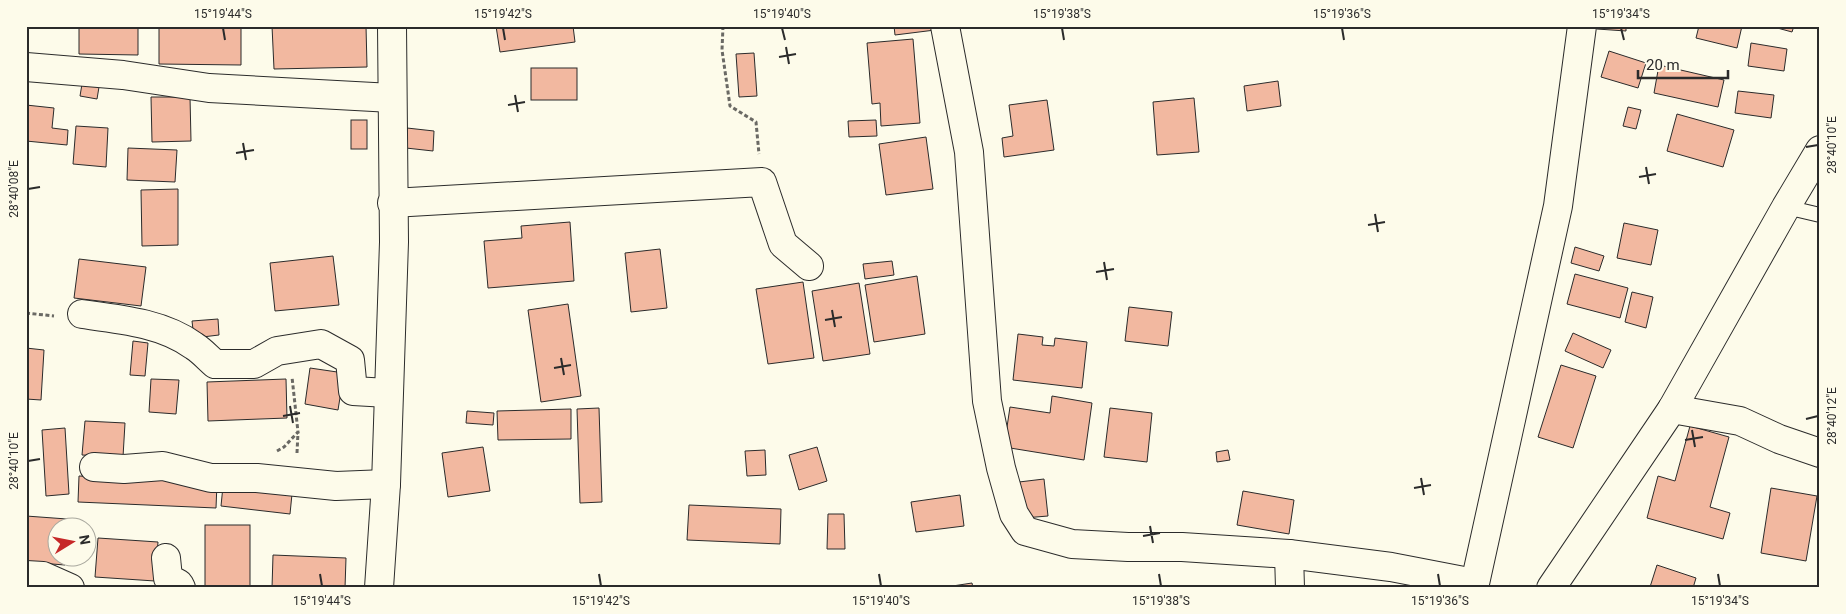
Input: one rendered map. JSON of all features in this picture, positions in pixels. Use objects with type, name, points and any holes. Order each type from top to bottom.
[{"type":"street","points":[[379,588],[386,484],[394,242],[392,203],[392,26]]},
{"type":"street","points":[[945,26],[969,152],[987,401],[1001,468],[1014,514],[1025,530],[1072,544],[1182,547],[1288,554],[1392,567],[1474,586],[1558,206],[1582,26]]},
{"type":"street","points":[[26,67],[123,75],[208,88],[392,98]]},
{"type":"street","points":[[1551,588],[1672,409],[1820,150]]},
{"type":"street","points":[[392,203],[762,182],[783,244],[809,266]]},
{"type":"street","points":[[82,314],[166,330],[194,345],[215,364],[254,364],[277,351],[321,344],[350,360],[353,391],[388,393]]},
{"type":"street","points":[[1672,409],[1740,422],[1779,439],[1820,453]]},
{"type":"street","points":[[94,467],[163,466],[211,478],[257,478],[336,486],[386,484]]},
{"type":"street","points":[[1288,554],[1290,588]]},
{"type":"street","points":[[166,558],[168,578],[179,584],[181,588]]},
{"type":"street","points":[[26,575],[43,576],[70,588]]},
{"type":"lane","points":[[1786,207],[1820,215]]},
{"type":"path","points":[[723,26],[722,50],[730,106],[756,122],[762,182]]},
{"type":"path","points":[[257,478],[267,456],[284,447],[298,432],[291,369],[277,351]]},
{"type":"building","points":[[79,26],[138,26],[138,55],[79,54]]},
{"type":"building","points":[[159,26],[241,26],[241,65],[159,64]]},
{"type":"building","points":[[272,26],[366,26],[367,67],[274,69]]},
{"type":"building","points":[[496,26],[573,26],[575,42],[500,52]]},
{"type":"building","points":[[894,26],[934,26],[935,30],[895,35]]},
{"type":"building","points":[[1597,26],[1626,26],[1626,31],[1597,29]]},
{"type":"building","points":[[1699,26],[1742,26],[1737,48],[1696,38]]},
{"type":"building","points":[[1770,26],[1794,26],[1792,32]]},
{"type":"building","points":[[913,39],[920,123],[881,126],[880,103],[872,104],[867,43]]},
{"type":"building","points":[[1751,43],[1787,49],[1784,71],[1748,66]]},
{"type":"building","points":[[1609,51],[1646,63],[1638,88],[1601,77]]},
{"type":"building","points":[[754,53],[757,96],[739,97],[736,54]]},
{"type":"building","points":[[1659,65],[1724,80],[1718,107],[1654,93]]},
{"type":"building","points":[[531,68],[577,68],[577,100],[531,100]]},
{"type":"building","points":[[1278,81],[1281,106],[1247,111],[1244,86]]},
{"type":"building","points":[[82,84],[99,87],[97,99],[80,96]]},
{"type":"building","points":[[1738,91],[1774,95],[1771,118],[1735,113]]},
{"type":"building","points":[[151,97],[190,97],[191,141],[152,142]]},
{"type":"building","points":[[1194,98],[1199,152],[1157,155],[1153,102]]},
{"type":"building","points":[[1047,100],[1054,150],[1004,157],[1002,138],[1013,136],[1009,105]]},
{"type":"building","points":[[26,105],[54,108],[52,128],[68,130],[67,145],[26,141]]},
{"type":"building","points":[[1628,107],[1641,110],[1636,129],[1623,126]]},
{"type":"building","points":[[1677,114],[1734,130],[1723,167],[1667,151]]},
{"type":"building","points":[[351,120],[367,120],[367,149],[351,149]]},
{"type":"building","points":[[876,120],[877,136],[849,137],[848,121]]},
{"type":"building","points":[[76,126],[108,128],[106,167],[73,164]]},
{"type":"building","points":[[407,128],[434,131],[433,151],[406,148]]},
{"type":"building","points":[[926,137],[933,189],[886,195],[879,144]]},
{"type":"building","points":[[128,148],[177,150],[175,182],[127,180]]},
{"type":"building","points":[[178,189],[178,245],[142,246],[141,190]]},
{"type":"building","points":[[570,222],[574,281],[488,288],[484,241],[522,238],[521,226]]},
{"type":"building","points":[[1624,223],[1658,230],[1651,265],[1617,258]]},
{"type":"building","points":[[1575,247],[1604,256],[1599,271],[1571,263]]},
{"type":"building","points":[[660,249],[667,308],[631,312],[625,253]]},
{"type":"building","points":[[333,256],[339,305],[275,311],[270,263]]},
{"type":"building","points":[[79,259],[146,267],[141,306],[74,298]]},
{"type":"building","points":[[892,261],[894,275],[865,279],[863,264]]},
{"type":"building","points":[[1575,274],[1628,288],[1620,318],[1567,304]]},
{"type":"building","points":[[917,276],[925,334],[874,342],[865,285]]},
{"type":"building","points":[[803,282],[814,358],[768,364],[756,289]]},
{"type":"building","points":[[859,283],[870,354],[823,361],[812,291]]},
{"type":"building","points":[[1632,292],[1653,297],[1646,328],[1625,322]]},
{"type":"building","points":[[568,304],[581,396],[541,402],[528,310]]},
{"type":"building","points":[[1129,307],[1172,312],[1168,346],[1125,341]]},
{"type":"building","points":[[218,319],[219,335],[194,338],[192,321]]},
{"type":"building","points":[[1573,333],[1611,350],[1603,368],[1565,351]]},
{"type":"building","points":[[1018,334],[1043,337],[1042,345],[1054,346],[1055,338],[1087,342],[1082,388],[1013,380]]},
{"type":"building","points":[[133,341],[148,343],[145,376],[130,375]]},
{"type":"building","points":[[26,348],[44,350],[41,400],[26,399]]},
{"type":"building","points":[[1561,365],[1596,376],[1573,448],[1538,437]]},
{"type":"building","points":[[310,368],[344,373],[338,410],[305,404]]},
{"type":"building","points":[[151,379],[179,380],[176,414],[149,412]]},
{"type":"building","points":[[286,379],[287,418],[208,421],[207,382]]},
{"type":"building","points":[[1052,396],[1092,403],[1084,460],[1004,447],[1010,407],[1050,413]]},
{"type":"building","points":[[599,408],[602,502],[580,503],[577,409]]},
{"type":"building","points":[[1110,408],[1152,413],[1147,462],[1104,457]]},
{"type":"building","points":[[571,409],[571,439],[498,440],[497,411]]},
{"type":"building","points":[[467,411],[494,413],[493,425],[466,423]]},
{"type":"building","points":[[85,421],[125,423],[123,457],[82,455]]},
{"type":"building","points":[[1690,426],[1729,437],[1710,507],[1730,513],[1723,539],[1647,518],[1658,476],[1675,481]]},
{"type":"building","points":[[65,428],[69,494],[46,496],[42,430]]},
{"type":"building","points":[[483,447],[490,491],[448,497],[442,453]]},
{"type":"building","points":[[817,447],[827,481],[799,490],[789,455]]},
{"type":"building","points":[[765,450],[766,475],[747,476],[745,451]]},
{"type":"building","points":[[1228,450],[1230,460],[1217,462],[1216,452]]},
{"type":"building","points":[[79,476],[217,483],[216,508],[78,502]]},
{"type":"building","points":[[1044,479],[1048,516],[1024,518],[1019,482]]},
{"type":"building","points":[[223,486],[292,494],[290,514],[221,506]]},
{"type":"building","points":[[1771,488],[1817,496],[1806,561],[1761,553]]},
{"type":"building","points":[[1243,491],[1294,500],[1289,534],[1237,525]]},
{"type":"building","points":[[960,495],[964,526],[916,532],[911,502]]},
{"type":"building","points":[[689,505],[781,509],[780,544],[687,540]]},
{"type":"building","points":[[828,514],[844,514],[845,549],[827,549]]},
{"type":"building","points":[[26,516],[48,518],[48,564],[26,562]]},
{"type":"building","points":[[205,525],[250,525],[250,588],[205,588]]},
{"type":"building","points":[[98,538],[158,542],[155,581],[95,577],[96,566],[98,566]]},
{"type":"building","points":[[273,555],[346,558],[345,588],[272,588]]},
{"type":"building","points":[[1657,565],[1696,578],[1693,588],[1643,588],[1644,586],[1650,587]]},
{"type":"building","points":[[972,583],[973,588],[946,588],[946,587]]}]
